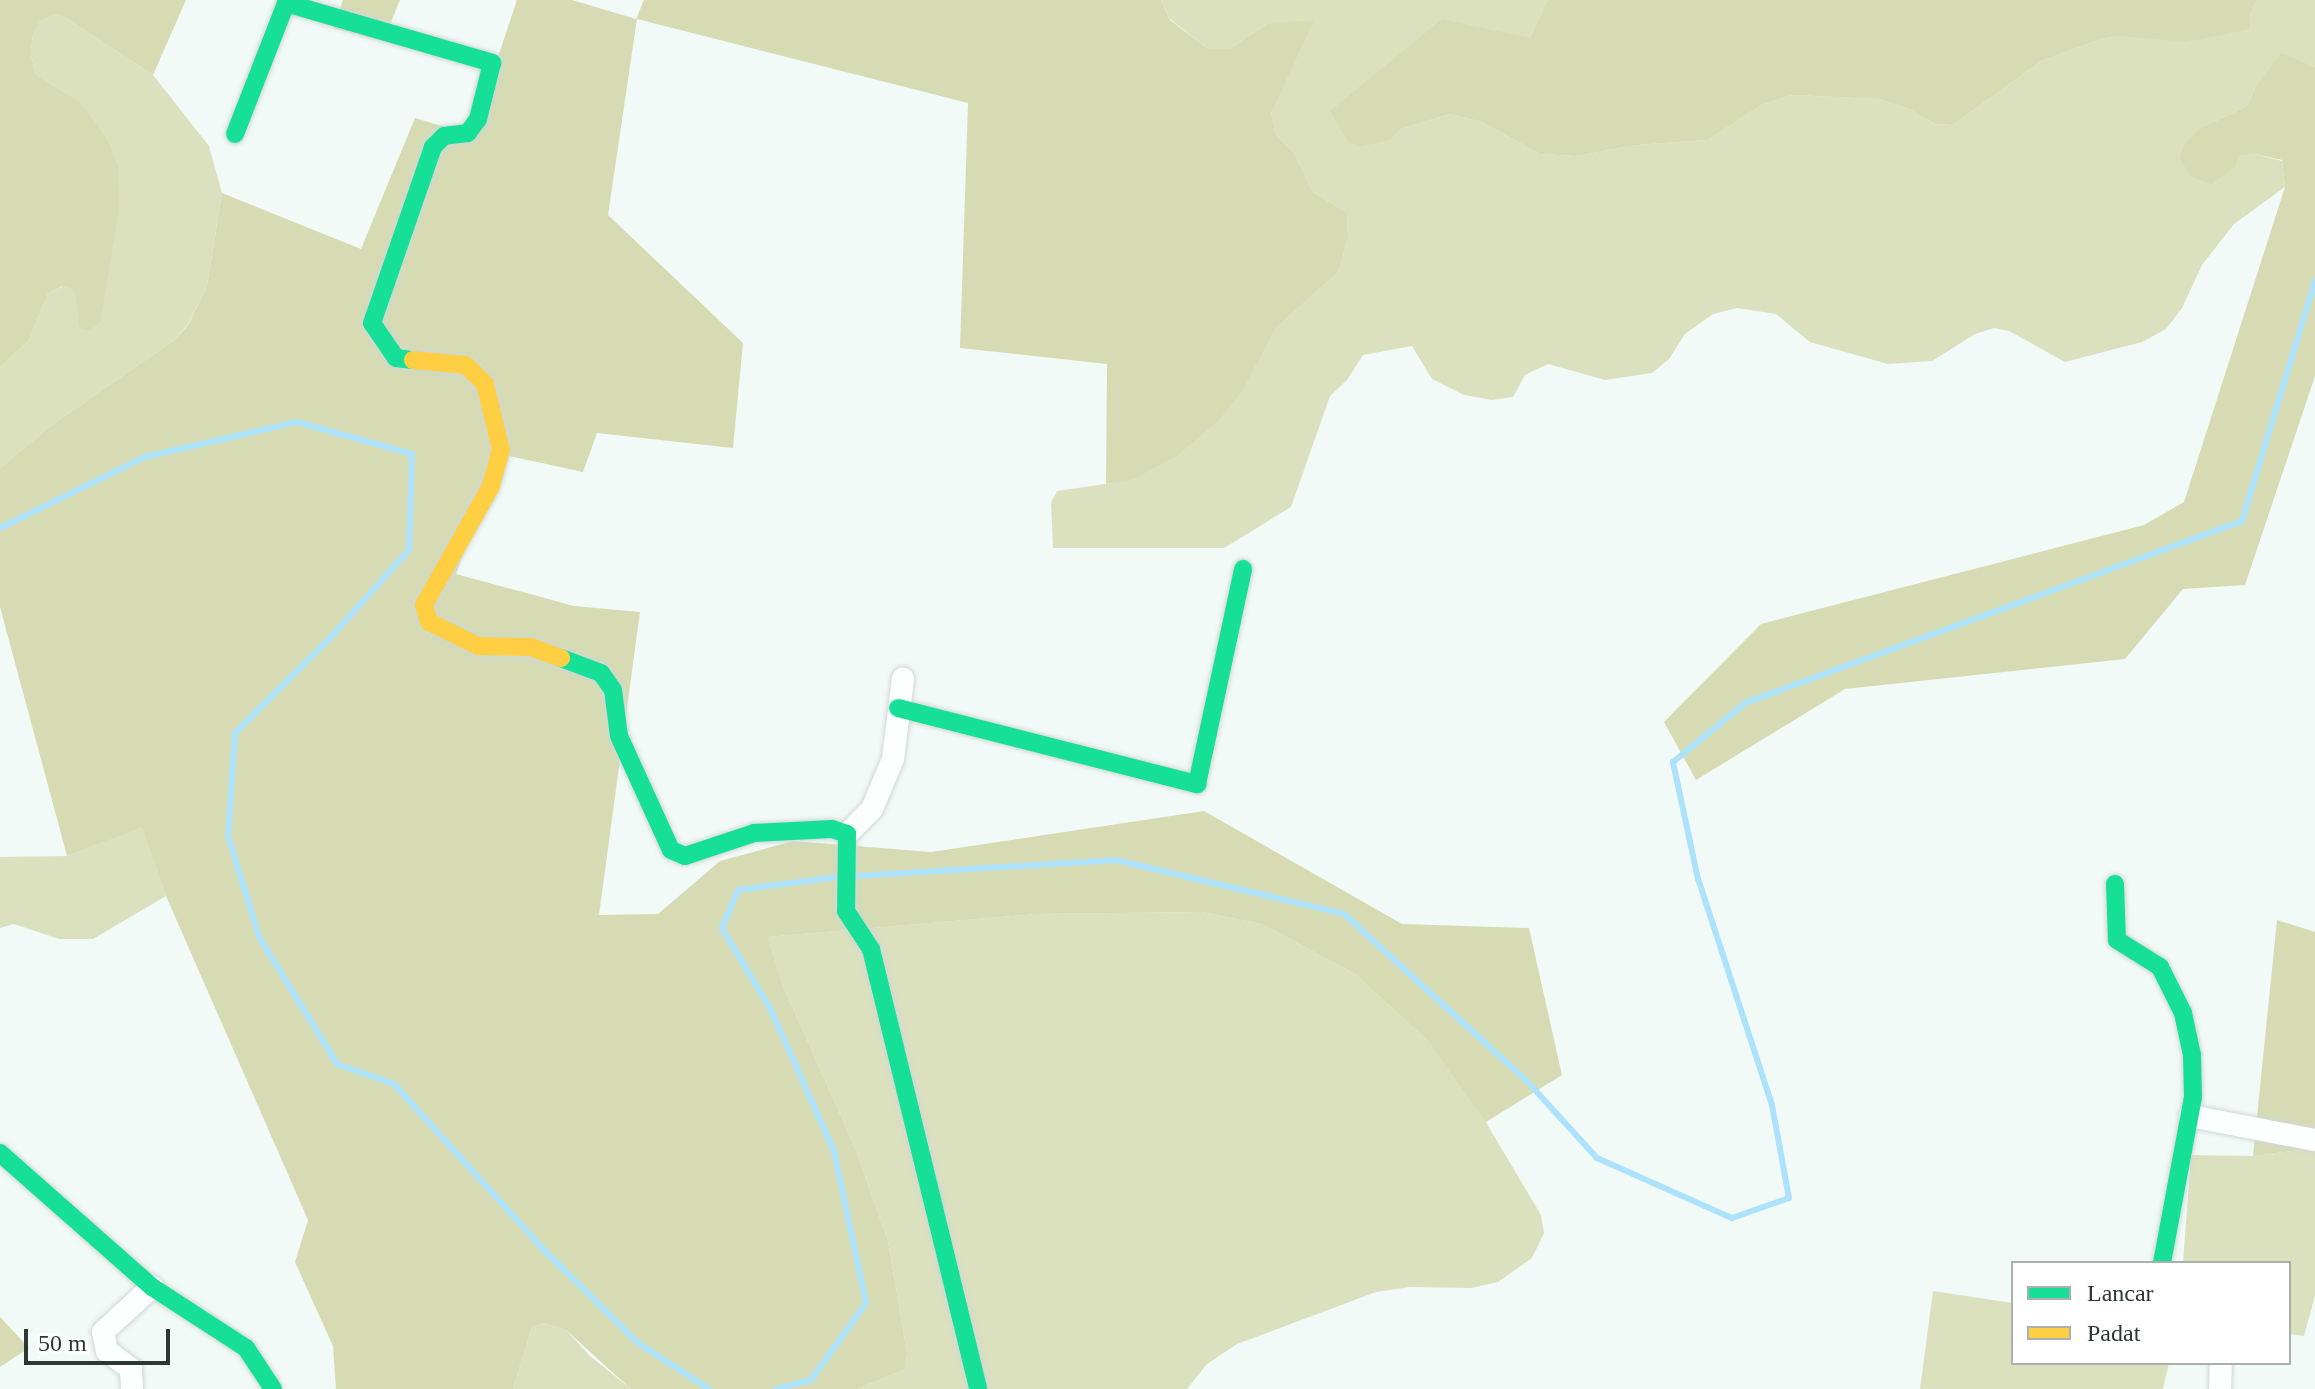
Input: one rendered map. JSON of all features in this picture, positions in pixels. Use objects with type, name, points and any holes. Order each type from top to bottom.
[{"type":"street","points":[[235,134],[286,3],[492,63],[478,119],[468,133],[444,136],[433,147],[372,323],[396,358],[466,365],[485,384],[501,450],[491,486],[424,605],[429,622],[478,646],[531,647],[601,673],[613,690],[619,736],[671,850],[685,856],[754,833],[832,829],[846,838]]},
{"type":"street","points":[[898,708],[1197,784],[1243,569]]},
{"type":"street","points":[[903,679],[893,759],[872,809],[846,838],[846,911],[871,949],[978,1389]]},
{"type":"street","points":[[2115,884],[2117,940],[2140,951],[2160,967],[2183,1013],[2192,1055],[2190,1116],[2162,1261]]},
{"type":"street","points":[[2190,1116],[2315,1140]]},
{"type":"street","points":[[0,1153],[152,1287],[246,1348],[273,1389]]},
{"type":"street","points":[[132,1389],[131,1369],[107,1351],[103,1332],[152,1287]]},
{"type":"street","points":[[2220,1389],[2221,1365]]},
{"type":"green space","points":[[0,0],[186,0],[153,75],[65,17],[54,14],[40,21],[33,33],[31,54],[36,75],[80,102],[108,141],[118,166],[119,212],[100,323],[89,331],[80,328],[74,290],[62,286],[48,294],[29,340],[0,367]]},
{"type":"green space","points":[[343,0],[400,0],[383,41],[333,28]]},
{"type":"green space","points":[[517,0],[572,0],[636,19],[644,0],[1161,0],[1170,20],[1208,49],[1229,49],[1267,24],[1314,20],[1271,113],[1276,135],[1294,153],[1313,192],[1347,213],[1348,237],[1339,271],[1276,328],[1244,389],[1218,421],[1178,455],[1132,480],[1106,484],[1107,364],[960,348],[968,103],[637,19],[608,215],[743,343],[733,448],[597,433],[583,472],[500,454],[456,574],[574,606],[640,612],[599,915],[658,914],[720,861],[793,841],[931,852],[1204,811],[1402,924],[1529,928],[1562,1075],[1486,1122],[1428,1041],[1355,974],[1262,924],[1202,912],[1036,914],[767,937],[783,986],[856,1150],[888,1241],[907,1353],[906,1369],[857,1389],[631,1389],[566,1330],[544,1323],[532,1327],[513,1389],[336,1389],[333,1346],[295,1262],[308,1220],[166,896],[142,827],[67,856],[0,607],[0,468],[52,425],[173,341],[188,325],[207,286],[222,193],[361,249],[415,118],[472,135]]},
{"type":"green space","points":[[1161,0],[1547,0],[1530,38],[1400,129],[1450,114],[1482,122],[1540,154],[1576,156],[1637,145],[1708,140],[1761,105],[1792,95],[1879,99],[1907,108],[1935,124],[1953,125],[2041,61],[2101,39],[2250,14],[2257,0],[2315,0],[2315,67],[2286,56],[2256,86],[2247,106],[2199,129],[2238,156],[2255,154],[2282,161],[2285,187],[2234,224],[2202,265],[2182,308],[2166,329],[2142,342],[2065,362],[2009,331],[1994,328],[1975,334],[1932,361],[1888,364],[1810,342],[1776,314],[1737,308],[1713,314],[1685,334],[1669,359],[1652,373],[1605,380],[1548,364],[1525,375],[1513,397],[1492,400],[1464,395],[1432,379],[1412,346],[1363,355],[1347,380],[1330,396],[1291,507],[1224,548],[1053,548],[1051,502],[1057,491],[1132,480],[1244,389],[1276,328],[1339,271],[1348,237],[1347,213],[1313,192],[1294,153],[1276,135],[1271,113],[1274,100],[1267,24],[1229,49],[1208,49],[1170,19]]},
{"type":"green space","points":[[1547,0],[2257,0],[2250,14],[2250,29],[2186,42],[2120,36],[2101,39],[2041,61],[1953,125],[1935,124],[1907,108],[1879,99],[1792,95],[1761,105],[1708,140],[1637,145],[1576,156],[1540,154],[1482,122],[1450,114],[1400,129],[1390,140],[1359,147],[1347,140],[1330,111],[1442,19],[1530,38]]},
{"type":"green space","points":[[54,14],[65,17],[153,75],[209,146],[222,193],[207,286],[188,324],[173,341],[52,425],[0,468],[0,367],[29,340],[48,294],[63,286],[74,290],[79,102],[36,75],[31,54],[33,33],[39,21]]},
{"type":"green space","points":[[2281,53],[2315,67],[2315,376],[2245,585],[2183,589],[2125,659],[1845,689],[1696,780],[1664,722],[1761,624],[2144,525],[2184,502],[2285,187],[2282,160],[2255,154],[2238,156],[2235,167],[2211,184],[2190,176],[2180,158],[2184,145],[2199,129],[2247,106],[2256,86]]},
{"type":"green space","points":[[142,826],[166,896],[93,939],[59,939],[14,924],[0,928],[0,857],[67,856]]},
{"type":"green space","points":[[1202,912],[1262,924],[1355,974],[1428,1041],[1471,1097],[1541,1215],[1544,1233],[1532,1258],[1498,1282],[1471,1288],[1410,1287],[1376,1292],[1237,1344],[1207,1364],[1187,1389],[857,1389],[906,1369],[907,1353],[888,1241],[856,1150],[783,986],[766,937],[1036,914]]},
{"type":"green space","points":[[2277,920],[2315,932],[2315,1148],[2253,1156]]},
{"type":"green space","points":[[2315,1148],[2315,1296],[2304,1336],[2291,1334],[2291,1261],[2183,1261],[2191,1155],[2253,1156]]},
{"type":"green space","points":[[1933,1291],[2011,1303],[2011,1365],[2169,1365],[2163,1389],[1920,1389]]},
{"type":"green space","points":[[0,1317],[29,1348],[0,1367]]},
{"type":"green space","points":[[544,1323],[566,1330],[590,1356],[631,1389],[513,1389],[532,1327]]},
{"type":"waterway","points":[[856,876],[1116,860],[1344,914],[1525,1079],[1597,1158],[1732,1218],[1789,1198],[1772,1105],[1698,879],[1673,762],[1745,703],[2242,521],[2315,281]]},
{"type":"waterway","points":[[0,528],[145,457],[297,422],[412,454],[409,550],[328,640],[235,733],[228,836],[259,937],[337,1064],[394,1084],[545,1251],[638,1343],[709,1389]]},
{"type":"waterway","points":[[777,1389],[811,1380],[866,1303],[834,1151],[771,1010],[722,928],[738,890],[837,877]]},
{"type":"traffic: fast","points":[[235,134],[286,3],[492,63],[478,119],[468,133],[444,136],[433,147],[372,323],[396,358],[413,360]]},
{"type":"traffic: fast","points":[[898,708],[1197,784],[1243,569]]},
{"type":"traffic: fast","points":[[561,658],[601,673],[613,690],[619,736],[671,850],[685,856],[754,833],[832,829],[847,834],[846,911],[871,949],[978,1389]]},
{"type":"traffic: fast","points":[[2115,884],[2117,940],[2160,967],[2183,1013],[2192,1055],[2193,1097],[2162,1261]]},
{"type":"traffic: fast","points":[[0,1153],[152,1287],[246,1348],[273,1389]]},
{"type":"traffic: slow","points":[[413,360],[466,365],[485,384],[501,450],[491,486],[424,605],[429,622],[478,646],[531,647],[561,658]]}]
